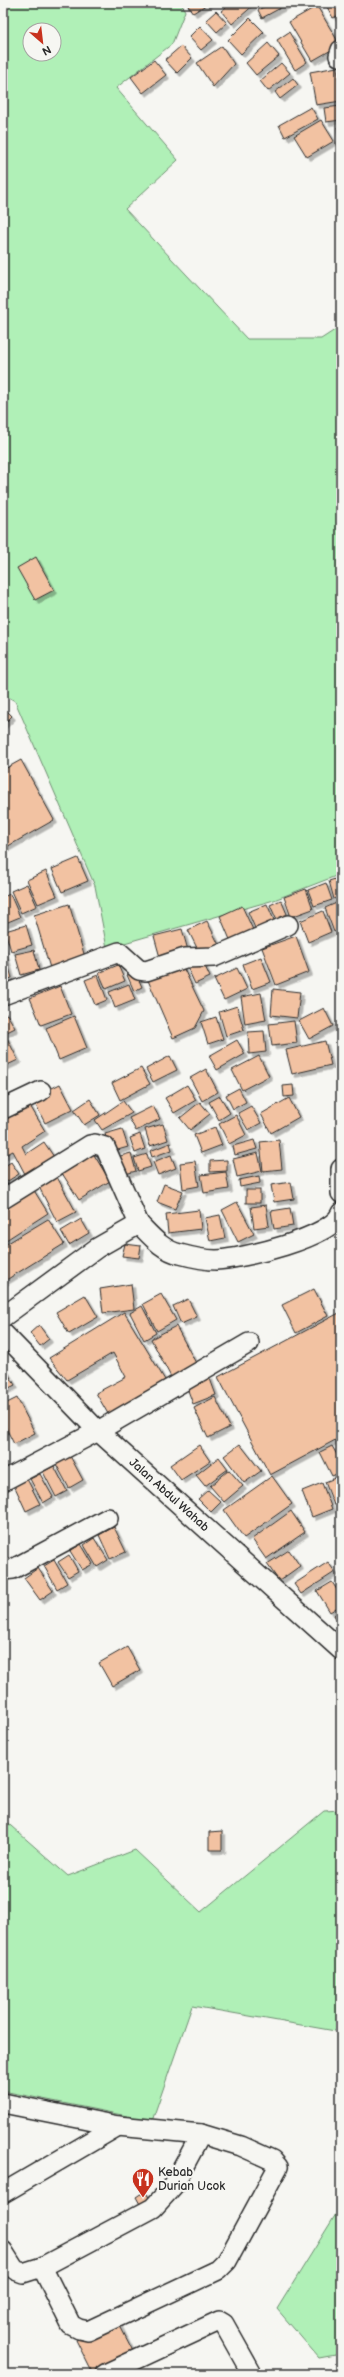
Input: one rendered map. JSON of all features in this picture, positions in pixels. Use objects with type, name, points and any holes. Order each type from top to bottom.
[{"type":"street","points":[[3,995],[119,952],[139,970],[146,971],[185,958],[214,957],[288,925]]},
{"type":"street","points":[[3,1109],[41,1091]]},
{"type":"street","points":[[3,1199],[90,1146],[100,1145],[105,1147],[139,1224],[165,1249],[179,1254],[215,1260],[251,1255],[293,1243],[331,1225],[339,1218],[341,1213]]},
{"type":"street","points":[[341,1169],[341,1193]]},
{"type":"street","points":[[3,1317],[97,1248],[139,1224]]},
{"type":"street","name":"Jalan Abdul Wahab","points":[[3,1333],[98,1431],[340,1647]]},
{"type":"street","points":[[3,1482],[98,1431],[249,1343]]},
{"type":"street","points":[[3,1570],[13,1569],[108,1518]]},
{"type":"street","points":[[3,2103],[118,2126],[201,2134],[242,2146],[272,2160],[278,2167],[227,2261],[218,2270],[88,2331],[79,2330],[71,2325],[42,2267]]},
{"type":"street","points":[[3,2193],[118,2126]]},
{"type":"street","points":[[3,2251],[12,2267],[18,2272],[42,2267],[153,2208],[173,2186],[201,2134]]},
{"type":"street","points":[[105,2374],[219,2321],[224,2324],[252,2374]]},
{"type":"green space","points":[[3,3],[181,3],[185,11],[172,44],[116,88],[178,160],[125,209],[247,339],[321,339],[341,326],[341,874],[274,900],[107,948],[95,886],[15,701],[3,694]]},
{"type":"green space","points":[[341,1810],[341,2032],[192,2006],[152,2121],[3,2091],[3,1819],[68,1876],[135,1850],[201,1912],[324,1811]]},
{"type":"green space","points":[[341,2206],[341,2354],[319,2358],[277,2309]]},
{"type":"building","points":[[186,3],[209,3],[193,13]]},
{"type":"building","points":[[231,3],[256,3],[232,24],[221,11]]},
{"type":"building","points":[[271,3],[285,3],[286,5],[262,18],[258,10]]},
{"type":"building","points":[[325,3],[341,3],[341,14],[333,18]]},
{"type":"building","points":[[317,6],[340,45],[312,61],[289,22]]},
{"type":"building","points":[[216,11],[227,23],[217,32],[206,20]]},
{"type":"building","points":[[250,18],[264,32],[241,54],[228,40]]},
{"type":"building","points":[[200,26],[213,40],[201,50],[189,37]]},
{"type":"building","points":[[289,32],[307,62],[295,70],[277,40]]},
{"type":"building","points":[[268,43],[279,56],[256,75],[246,63]]},
{"type":"building","points":[[181,46],[192,58],[177,73],[165,60]]},
{"type":"building","points":[[222,46],[234,64],[213,87],[197,63]]},
{"type":"building","points":[[154,60],[166,75],[143,93],[131,77]]},
{"type":"building","points":[[281,63],[290,73],[268,91],[260,81]]},
{"type":"building","points":[[337,67],[341,101],[316,105],[310,72]]},
{"type":"building","points":[[293,78],[298,85],[280,99],[275,92]]},
{"type":"building","points":[[341,106],[341,120],[326,122],[324,108]]},
{"type":"building","points":[[311,107],[318,119],[285,137],[279,125]]},
{"type":"building","points":[[321,120],[334,141],[307,157],[294,136]]},
{"type":"building","points":[[341,126],[341,151],[340,151],[337,127]]},
{"type":"building","points":[[36,557],[54,590],[35,600],[17,568]]},
{"type":"building","points":[[3,707],[12,716],[3,725]]},
{"type":"building","points":[[21,760],[54,820],[3,849],[3,770]]},
{"type":"building","points":[[78,858],[88,881],[62,892],[52,869]]},
{"type":"building","points":[[46,871],[57,896],[38,904],[27,880]]},
{"type":"building","points":[[341,877],[341,896],[334,899],[329,881]]},
{"type":"building","points":[[326,883],[332,900],[314,906],[308,890]]},
{"type":"building","points":[[27,884],[37,906],[21,913],[11,891]]},
{"type":"building","points":[[306,889],[313,909],[291,917],[284,897]]},
{"type":"building","points":[[10,894],[20,917],[3,924],[3,897]]},
{"type":"building","points":[[281,900],[290,921],[279,925],[270,905]]},
{"type":"building","points":[[341,901],[341,929],[334,932],[325,908]]},
{"type":"building","points":[[69,904],[85,957],[50,968],[34,915]]},
{"type":"building","points":[[267,904],[277,927],[258,935],[248,912]]},
{"type":"building","points":[[242,906],[254,932],[231,942],[220,916]]},
{"type":"building","points":[[323,911],[331,932],[308,942],[300,921]]},
{"type":"building","points":[[207,921],[219,945],[200,954],[188,930]]},
{"type":"building","points":[[26,925],[32,945],[11,951],[5,931]]},
{"type":"building","points":[[182,929],[189,954],[161,961],[154,936]]},
{"type":"building","points":[[296,936],[309,972],[276,985],[262,948]]},
{"type":"building","points":[[3,946],[12,978],[3,981]]},
{"type":"building","points":[[34,950],[39,970],[21,975],[15,954]]},
{"type":"building","points":[[261,957],[271,982],[252,989],[243,964]]},
{"type":"building","points":[[203,962],[210,977],[195,984],[188,969]]},
{"type":"building","points":[[181,963],[204,1011],[195,1028],[173,1038],[147,978]]},
{"type":"building","points":[[118,965],[125,981],[106,989],[99,973]]},
{"type":"building","points":[[237,968],[247,989],[224,1000],[214,979]]},
{"type":"building","points":[[135,971],[142,987],[134,991],[127,975]]},
{"type":"building","points":[[98,975],[107,1000],[95,1005],[85,980]]},
{"type":"building","points":[[129,984],[135,1000],[115,1008],[109,992]]},
{"type":"building","points":[[60,986],[71,1014],[41,1025],[30,998]]},
{"type":"building","points":[[273,989],[300,992],[297,1018],[271,1015]]},
{"type":"building","points":[[261,993],[266,1020],[245,1024],[241,997]]},
{"type":"building","points":[[237,1006],[244,1030],[226,1036],[219,1012]]},
{"type":"building","points":[[324,1008],[333,1026],[309,1039],[299,1021]]},
{"type":"building","points":[[7,1014],[15,1028],[3,1034],[3,1016]]},
{"type":"building","points":[[74,1016],[87,1048],[59,1060],[46,1028]]},
{"type":"building","points":[[216,1017],[223,1039],[208,1044],[201,1022]]},
{"type":"building","points":[[294,1021],[297,1043],[272,1046],[269,1024]]},
{"type":"building","points":[[264,1031],[266,1052],[249,1054],[248,1032]]},
{"type":"building","points":[[6,1036],[18,1060],[3,1067],[3,1037]]},
{"type":"building","points":[[237,1040],[245,1054],[217,1070],[209,1056]]},
{"type":"building","points":[[325,1041],[331,1065],[292,1074],[286,1050]]},
{"type":"building","points":[[170,1056],[177,1070],[153,1082],[146,1069]]},
{"type":"building","points":[[259,1056],[269,1076],[242,1090],[232,1070]]},
{"type":"building","points":[[141,1068],[150,1084],[120,1100],[112,1083]]},
{"type":"building","points":[[206,1069],[218,1092],[202,1101],[190,1078]]},
{"type":"building","points":[[60,1084],[73,1109],[45,1123],[32,1098]]},
{"type":"building","points":[[187,1085],[196,1100],[174,1113],[165,1098]]},
{"type":"building","points":[[293,1085],[294,1096],[284,1097],[283,1086]]},
{"type":"building","points":[[239,1088],[246,1102],[233,1109],[226,1095]]},
{"type":"building","points":[[220,1096],[230,1113],[219,1120],[209,1102]]},
{"type":"building","points":[[289,1098],[299,1117],[271,1133],[261,1114]]},
{"type":"building","points":[[90,1099],[100,1115],[84,1125],[74,1110]]},
{"type":"building","points":[[123,1101],[132,1113],[102,1130],[95,1120]]},
{"type":"building","points":[[200,1102],[210,1114],[190,1130],[180,1118]]},
{"type":"building","points":[[29,1104],[45,1131],[22,1146],[26,1154],[44,1142],[54,1157],[25,1174],[13,1151],[3,1156],[3,1120]]},
{"type":"building","points":[[153,1106],[160,1119],[136,1131],[129,1118]]},
{"type":"building","points":[[251,1106],[261,1123],[248,1130],[238,1113]]},
{"type":"building","points":[[236,1115],[246,1135],[229,1144],[219,1124]]},
{"type":"building","points":[[163,1124],[168,1140],[150,1146],[145,1129]]},
{"type":"building","points":[[215,1127],[222,1145],[201,1153],[194,1135]]},
{"type":"building","points":[[122,1129],[128,1147],[111,1152],[105,1134]]},
{"type":"building","points":[[140,1134],[145,1149],[135,1153],[130,1138]]},
{"type":"building","points":[[254,1140],[257,1149],[235,1155],[233,1146]]},
{"type":"building","points":[[279,1140],[282,1169],[263,1171],[260,1142]]},
{"type":"building","points":[[170,1143],[172,1150],[152,1157],[150,1151]]},
{"type":"building","points":[[91,1150],[110,1181],[79,1200],[60,1170]]},
{"type":"building","points":[[131,1153],[136,1171],[118,1176],[113,1158]]},
{"type":"building","points":[[258,1153],[262,1171],[237,1177],[233,1159]]},
{"type":"building","points":[[147,1154],[151,1167],[138,1171],[134,1158]]},
{"type":"building","points":[[171,1155],[176,1168],[158,1175],[153,1162]]},
{"type":"building","points":[[227,1160],[227,1171],[210,1172],[210,1161]]},
{"type":"building","points":[[195,1161],[199,1186],[183,1189],[180,1163]]},
{"type":"building","points":[[11,1162],[19,1174],[3,1184],[3,1167]]},
{"type":"building","points":[[226,1172],[229,1189],[204,1193],[201,1175]]},
{"type":"building","points":[[259,1176],[260,1183],[240,1187],[239,1180]]},
{"type":"building","points":[[57,1177],[76,1212],[57,1222],[39,1187]]},
{"type":"building","points":[[291,1182],[294,1199],[274,1202],[271,1185]]},
{"type":"building","points":[[30,1184],[48,1213],[3,1242],[3,1200]]},
{"type":"building","points":[[164,1184],[183,1191],[175,1209],[157,1202]]},
{"type":"building","points":[[246,1190],[260,1190],[260,1203],[246,1203]]},
{"type":"building","points":[[237,1202],[254,1234],[238,1242],[222,1210]]},
{"type":"building","points":[[266,1205],[269,1226],[254,1228],[251,1207]]},
{"type":"building","points":[[290,1208],[293,1226],[274,1229],[271,1211]]},
{"type":"building","points":[[199,1210],[201,1229],[168,1233],[166,1214]]},
{"type":"building","points":[[220,1215],[225,1238],[210,1241],[205,1218]]},
{"type":"building","points":[[48,1219],[64,1244],[3,1282],[3,1246]]},
{"type":"building","points":[[81,1219],[89,1233],[69,1245],[61,1231]]},
{"type":"building","points":[[125,1244],[141,1246],[139,1258],[122,1256]]},
{"type":"building","points":[[131,1284],[134,1309],[103,1313],[100,1289]]},
{"type":"building","points":[[314,1289],[328,1316],[296,1333],[282,1305]]},
{"type":"building","points":[[161,1294],[176,1320],[157,1331],[143,1304]]},
{"type":"building","points":[[85,1295],[98,1317],[69,1334],[56,1312]]},
{"type":"building","points":[[188,1299],[197,1317],[181,1324],[173,1306]]},
{"type":"building","points":[[142,1306],[156,1333],[144,1340],[130,1313]]},
{"type":"building","points":[[124,1312],[168,1385],[111,1419],[96,1393],[126,1377],[113,1353],[67,1380],[49,1358]]},
{"type":"building","points":[[341,1312],[341,1437],[270,1475],[218,1377]]},
{"type":"building","points":[[39,1325],[49,1339],[40,1346],[30,1333]]},
{"type":"building","points":[[176,1326],[197,1365],[172,1379],[151,1339]]},
{"type":"building","points":[[3,1365],[15,1385],[3,1391]]},
{"type":"building","points":[[209,1376],[216,1395],[193,1404],[186,1385]]},
{"type":"building","points":[[215,1397],[230,1427],[208,1438],[194,1408]]},
{"type":"building","points":[[17,1398],[35,1433],[14,1444],[3,1422],[3,1405]]},
{"type":"building","points":[[240,1444],[261,1471],[244,1483],[224,1456]]},
{"type":"building","points":[[199,1445],[210,1461],[181,1480],[170,1465]]},
{"type":"building","points":[[332,1446],[341,1462],[341,1472],[332,1476],[320,1452]]},
{"type":"building","points":[[70,1456],[83,1480],[69,1488],[56,1464]]},
{"type":"building","points":[[219,1457],[228,1469],[205,1486],[196,1475]]},
{"type":"building","points":[[54,1466],[67,1491],[56,1497],[43,1472]]},
{"type":"building","points":[[229,1470],[243,1486],[224,1502],[210,1486]]},
{"type":"building","points":[[40,1474],[53,1497],[43,1503],[30,1479]]},
{"type":"building","points":[[272,1476],[292,1504],[244,1538],[224,1510]]},
{"type":"building","points":[[340,1476],[341,1503],[334,1505],[325,1482]]},
{"type":"building","points":[[27,1479],[40,1504],[26,1511],[14,1485]]},
{"type":"building","points":[[322,1483],[332,1509],[312,1517],[302,1491]]},
{"type":"building","points":[[208,1490],[221,1502],[211,1512],[198,1499]]},
{"type":"building","points":[[291,1511],[305,1532],[266,1559],[252,1539]]},
{"type":"building","points":[[114,1527],[126,1552],[110,1559],[99,1535]]},
{"type":"building","points":[[94,1538],[108,1560],[97,1567],[84,1545]]},
{"type":"building","points":[[81,1544],[93,1564],[82,1570],[70,1551]]},
{"type":"building","points":[[289,1550],[300,1566],[279,1581],[267,1564]]},
{"type":"building","points":[[69,1555],[78,1571],[68,1577],[58,1562]]},
{"type":"building","points":[[54,1560],[67,1583],[57,1589],[44,1566]]},
{"type":"building","points":[[328,1562],[335,1572],[301,1594],[294,1584]]},
{"type":"building","points":[[38,1568],[53,1591],[40,1600],[24,1578]]},
{"type":"building","points":[[332,1582],[341,1596],[341,1605],[330,1612],[317,1591]]},
{"type":"building","points":[[341,1611],[341,1628],[334,1615]]},
{"type":"building","points":[[127,1647],[140,1670],[112,1686],[99,1663]]},
{"type":"building","points":[[222,1831],[222,1850],[209,1850],[209,1832]]},
{"type":"building","name":"Kebab Durian Ucok","points":[[145,2191],[151,2201],[141,2206],[136,2197]]},
{"type":"building","points":[[117,2320],[135,2355],[93,2374],[76,2340]]},
{"type":"place","name":"Kebab Durian Ucok","points":[[143,2198]]}]
